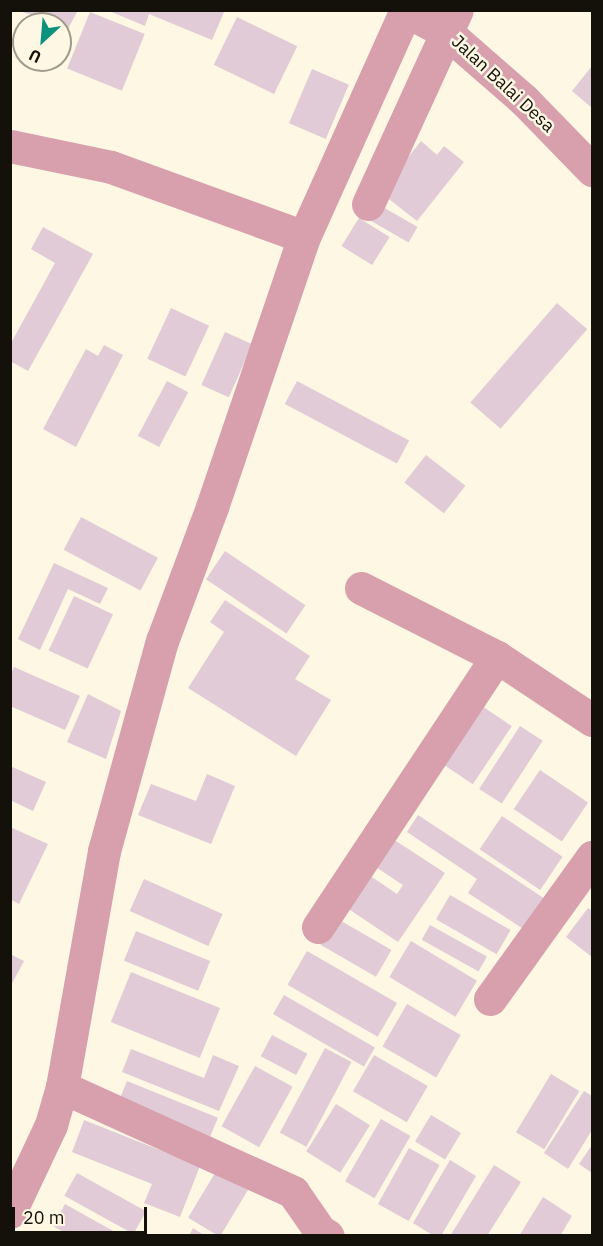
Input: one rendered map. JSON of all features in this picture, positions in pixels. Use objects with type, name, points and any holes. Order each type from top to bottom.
[{"type":"street","name":"Jalan Balai Desa","points":[[405,11],[452,21],[592,170]]},
{"type":"street","points":[[10,1212],[51,1125],[62,1087],[104,851],[162,641],[212,507],[304,237],[405,11]]},
{"type":"street","points":[[368,204],[452,21]]},
{"type":"street","points":[[10,146],[111,167],[304,237]]},
{"type":"street","points":[[361,588],[497,657],[592,720]]},
{"type":"street","points":[[318,927],[497,657]]},
{"type":"street","points":[[490,999],[592,857]]},
{"type":"street","points":[[62,1087],[293,1192],[320,1231],[328,1236]]},
{"type":"building","points":[[16,10],[78,10],[72,21],[72,12]]},
{"type":"building","points":[[107,10],[220,10],[224,12],[212,40],[149,14],[145,26]]},
{"type":"building","points":[[90,12],[145,34],[122,91],[72,71],[72,57]]},
{"type":"building","points":[[237,17],[297,46],[274,94],[214,65]]},
{"type":"building","points":[[592,66],[592,108],[572,91]]},
{"type":"building","points":[[312,69],[349,85],[326,139],[289,123]]},
{"type":"building","points":[[421,141],[437,155],[444,146],[464,162],[417,221],[380,192]]},
{"type":"building","points":[[376,203],[418,227],[409,243],[367,219]]},
{"type":"building","points":[[359,218],[390,237],[372,265],[342,246]]},
{"type":"building","points":[[43,227],[93,254],[28,371],[10,361],[10,345],[55,263],[31,249]]},
{"type":"building","points":[[557,303],[587,329],[501,429],[470,403]]},
{"type":"building","points":[[171,308],[209,326],[185,377],[147,359]]},
{"type":"building","points":[[225,332],[252,344],[229,397],[201,385]]},
{"type":"building","points":[[104,345],[123,355],[76,447],[43,429],[86,349],[98,356]]},
{"type":"building","points":[[167,381],[188,392],[159,447],[138,436]]},
{"type":"building","points":[[297,381],[409,441],[397,464],[285,404]]},
{"type":"building","points":[[426,455],[465,486],[444,513],[404,483]]},
{"type":"building","points":[[81,517],[158,558],[140,591],[64,550]]},
{"type":"building","points":[[225,551],[305,605],[286,633],[206,579]]},
{"type":"building","points":[[54,563],[108,588],[100,604],[68,589],[40,650],[18,639]]},
{"type":"building","points":[[74,596],[113,614],[88,669],[49,650]]},
{"type":"building","points":[[225,600],[310,656],[295,679],[331,700],[296,756],[188,688],[224,632],[210,622]]},
{"type":"building","points":[[14,667],[80,696],[65,730],[10,706],[10,676]]},
{"type":"building","points":[[88,694],[121,711],[106,759],[67,742]]},
{"type":"building","points":[[482,706],[512,726],[473,784],[443,764]]},
{"type":"building","points":[[520,726],[543,741],[502,804],[479,789]]},
{"type":"building","points":[[10,766],[46,782],[33,811],[10,800]]},
{"type":"building","points":[[540,770],[588,802],[562,841],[514,809]]},
{"type":"building","points":[[207,774],[235,786],[211,844],[138,815],[151,784],[196,801]]},
{"type":"building","points":[[418,815],[545,899],[525,930],[468,893],[477,879],[407,832]]},
{"type":"building","points":[[502,816],[563,857],[540,890],[480,849]]},
{"type":"building","points":[[10,827],[48,844],[19,904],[10,899]]},
{"type":"building","points":[[393,839],[445,873],[398,942],[347,908],[369,875],[397,894],[403,885],[374,866]]},
{"type":"building","points":[[144,879],[223,914],[208,946],[130,911]]},
{"type":"building","points":[[450,895],[511,930],[497,954],[436,919]]},
{"type":"building","points":[[588,908],[592,911],[592,957],[566,937]]},
{"type":"building","points":[[336,918],[391,950],[376,977],[320,945]]},
{"type":"building","points":[[430,925],[487,957],[479,971],[422,940]]},
{"type":"building","points":[[136,931],[210,961],[198,991],[124,961]]},
{"type":"building","points":[[411,941],[477,981],[455,1017],[389,977]]},
{"type":"building","points":[[307,951],[397,1003],[378,1037],[288,985]]},
{"type":"building","points":[[10,954],[24,961],[10,987]]},
{"type":"building","points":[[131,972],[220,1008],[200,1058],[111,1022]]},
{"type":"building","points":[[284,995],[375,1048],[364,1067],[273,1014]]},
{"type":"building","points":[[407,1004],[461,1035],[436,1077],[382,1046]]},
{"type":"building","points":[[272,1035],[307,1054],[296,1075],[261,1056]]},
{"type":"building","points":[[325,1048],[351,1062],[306,1147],[280,1133]]},
{"type":"building","points":[[131,1049],[204,1078],[213,1055],[239,1066],[219,1111],[122,1072]]},
{"type":"building","points":[[374,1055],[428,1086],[407,1122],[353,1091]]},
{"type":"building","points":[[255,1066],[293,1087],[259,1147],[222,1126]]},
{"type":"building","points":[[551,1074],[579,1091],[544,1149],[516,1132]]},
{"type":"building","points":[[127,1081],[218,1118],[208,1143],[117,1106]]},
{"type":"building","points":[[584,1091],[592,1096],[592,1130],[568,1169],[544,1153]]},
{"type":"building","points":[[336,1104],[370,1125],[340,1173],[306,1151]]},
{"type":"building","points":[[431,1115],[461,1133],[445,1160],[415,1142]]},
{"type":"building","points":[[381,1119],[410,1136],[374,1198],[345,1181]]},
{"type":"building","points":[[84,1120],[200,1166],[180,1217],[144,1203],[152,1184],[72,1152]]},
{"type":"building","points":[[592,1145],[592,1173],[579,1164]]},
{"type":"building","points":[[409,1148],[440,1165],[409,1221],[378,1204]]},
{"type":"building","points":[[450,1160],[476,1176],[441,1236],[434,1236],[413,1223]]},
{"type":"building","points":[[494,1165],[521,1182],[487,1236],[450,1236]]},
{"type":"building","points":[[218,1168],[250,1187],[220,1236],[188,1218]]},
{"type":"building","points":[[77,1173],[146,1211],[133,1234],[64,1196]]},
{"type":"building","points":[[543,1197],[572,1216],[560,1236],[519,1236]]},
{"type":"building","points":[[65,1204],[122,1236],[70,1236],[53,1226]]},
{"type":"building","points":[[193,1228],[205,1236],[189,1236]]}]
